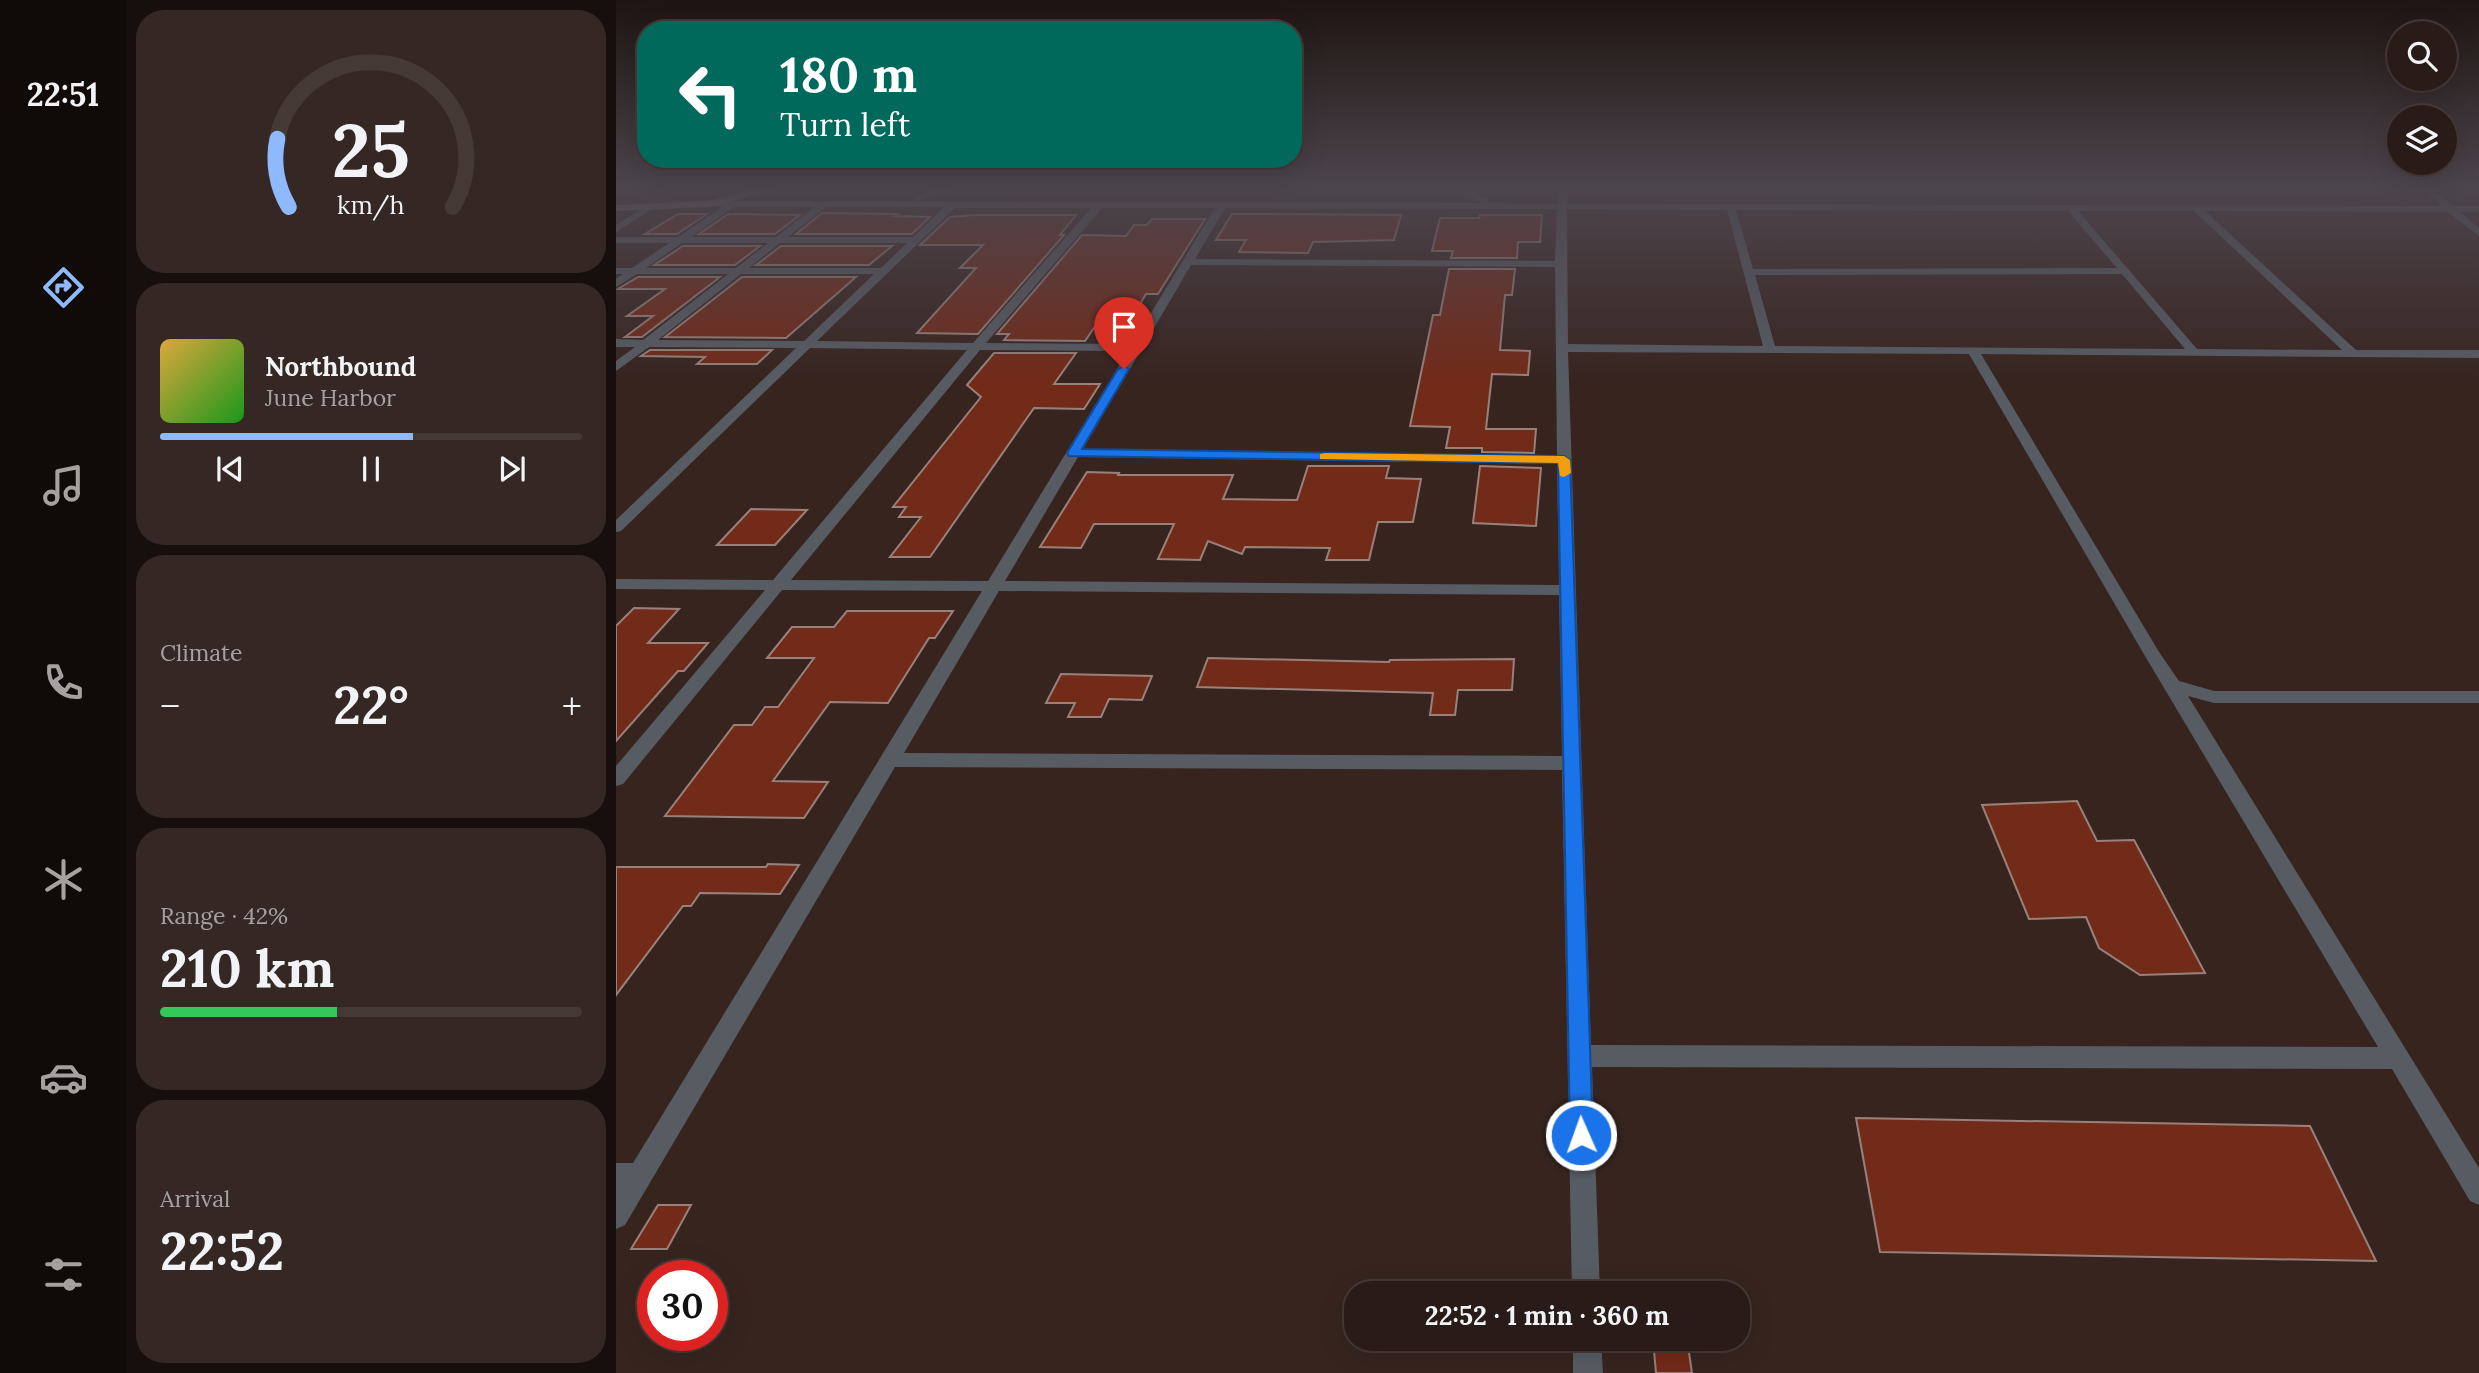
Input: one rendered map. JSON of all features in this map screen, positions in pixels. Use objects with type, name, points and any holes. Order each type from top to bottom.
[{"type":"street","points":[[616,284],[661,253]]},
{"type":"street","points":[[616,367],[762,253]]},
{"type":"street","points":[[616,528],[901,253]]},
{"type":"street","points":[[616,779],[975,347],[1057,253]]},
{"type":"street","points":[[616,1216],[628,1176],[890,760],[1193,253]]},
{"type":"street","points":[[1560,253],[1570,763],[1586,1281]]},
{"type":"street","points":[[1744,253],[1770,350]]},
{"type":"street","points":[[2110,253],[2194,352]]},
{"type":"street","points":[[2245,253],[2353,353]]},
{"type":"street","points":[[1188,262],[1560,264]]},
{"type":"street","points":[[616,271],[882,271]]},
{"type":"street","points":[[1749,272],[2125,271]]},
{"type":"street","points":[[616,343],[1136,348]]},
{"type":"street","points":[[1562,348],[2479,354]]},
{"type":"street","points":[[1973,351],[2153,656],[2479,1192]]},
{"type":"street","points":[[1074,453],[1564,460]]},
{"type":"street","points":[[616,584],[1567,590]]},
{"type":"street","points":[[2173,685],[2214,697],[2479,697]]},
{"type":"street","points":[[890,760],[1570,763]]},
{"type":"street","points":[[1579,1056],[2398,1058]]},
{"type":"street","points":[[1587,1351],[1588,1373]]},
{"type":"building","points":[[672,253],[751,253],[735,265],[654,265]]},
{"type":"building","points":[[772,253],[883,253],[869,265],[756,265]]},
{"type":"building","points":[[975,253],[1048,253],[978,334],[917,333],[976,268],[960,268]]},
{"type":"building","points":[[1066,253],[1184,253],[1158,294],[1146,294],[1138,307],[1132,307],[1120,325],[1094,328],[1085,341],[1004,340],[1009,334],[997,334]]},
{"type":"building","points":[[1452,253],[1517,253],[1517,258],[1451,258]]},
{"type":"building","points":[[1449,269],[1515,269],[1512,295],[1505,295],[1500,350],[1530,351],[1528,375],[1492,374],[1486,429],[1536,429],[1534,453],[1446,448],[1450,427],[1410,426],[1433,315],[1440,315]]},
{"type":"building","points":[[638,277],[720,277],[642,337],[625,337],[653,316],[627,316],[665,289],[618,289]]},
{"type":"building","points":[[742,277],[856,277],[786,338],[665,337]]},
{"type":"building","points":[[650,350],[772,350],[757,364],[697,364],[705,357],[641,356]]},
{"type":"building","points":[[994,353],[1076,353],[1054,384],[1100,384],[1084,409],[1034,408],[930,557],[890,557],[921,517],[899,517],[906,507],[893,507],[981,397],[967,385]]},
{"type":"building","points":[[1308,466],[1389,466],[1386,478],[1421,479],[1413,522],[1378,522],[1369,560],[1326,560],[1330,548],[1245,547],[1242,554],[1208,541],[1200,560],[1158,559],[1174,524],[1094,524],[1081,548],[1040,547],[1087,472],[1119,473],[1118,475],[1233,475],[1223,499],[1297,500]]},
{"type":"building","points":[[1480,466],[1541,468],[1536,526],[1473,523]]},
{"type":"building","points":[[751,509],[807,510],[775,545],[717,545]]},
{"type":"building","points":[[634,608],[679,609],[648,643],[708,643],[684,671],[678,671],[616,741],[616,626]]},
{"type":"building","points":[[847,611],[953,611],[935,638],[929,638],[888,703],[830,702],[773,781],[828,782],[804,818],[665,816],[734,725],[752,725],[765,707],[778,707],[814,658],[767,658],[792,627],[834,627]]},
{"type":"building","points":[[1208,658],[1389,662],[1514,659],[1512,690],[1458,690],[1455,715],[1430,715],[1433,693],[1197,687]]},
{"type":"building","points":[[1061,674],[1152,676],[1142,700],[1109,699],[1101,717],[1068,717],[1075,703],[1046,703]]},
{"type":"building","points":[[2077,801],[2097,841],[2134,840],[2205,973],[2140,975],[2099,948],[2086,917],[2029,919],[1982,805]]},
{"type":"building","points":[[768,864],[799,865],[780,894],[700,893],[691,906],[683,906],[616,995],[616,867],[766,867]]},
{"type":"building","points":[[1856,1118],[2310,1126],[2376,1261],[1880,1252]]},
{"type":"building","points":[[658,1205],[691,1205],[667,1249],[631,1249]]},
{"type":"building","points":[[1654,1351],[1689,1351],[1692,1373],[1656,1373]]},
{"type":"slow traffic","points":[[1325,456],[1564,460],[1564,473]]},
{"type":"route","points":[[1124,369],[1074,453],[1564,460],[1581,1135]]}]
